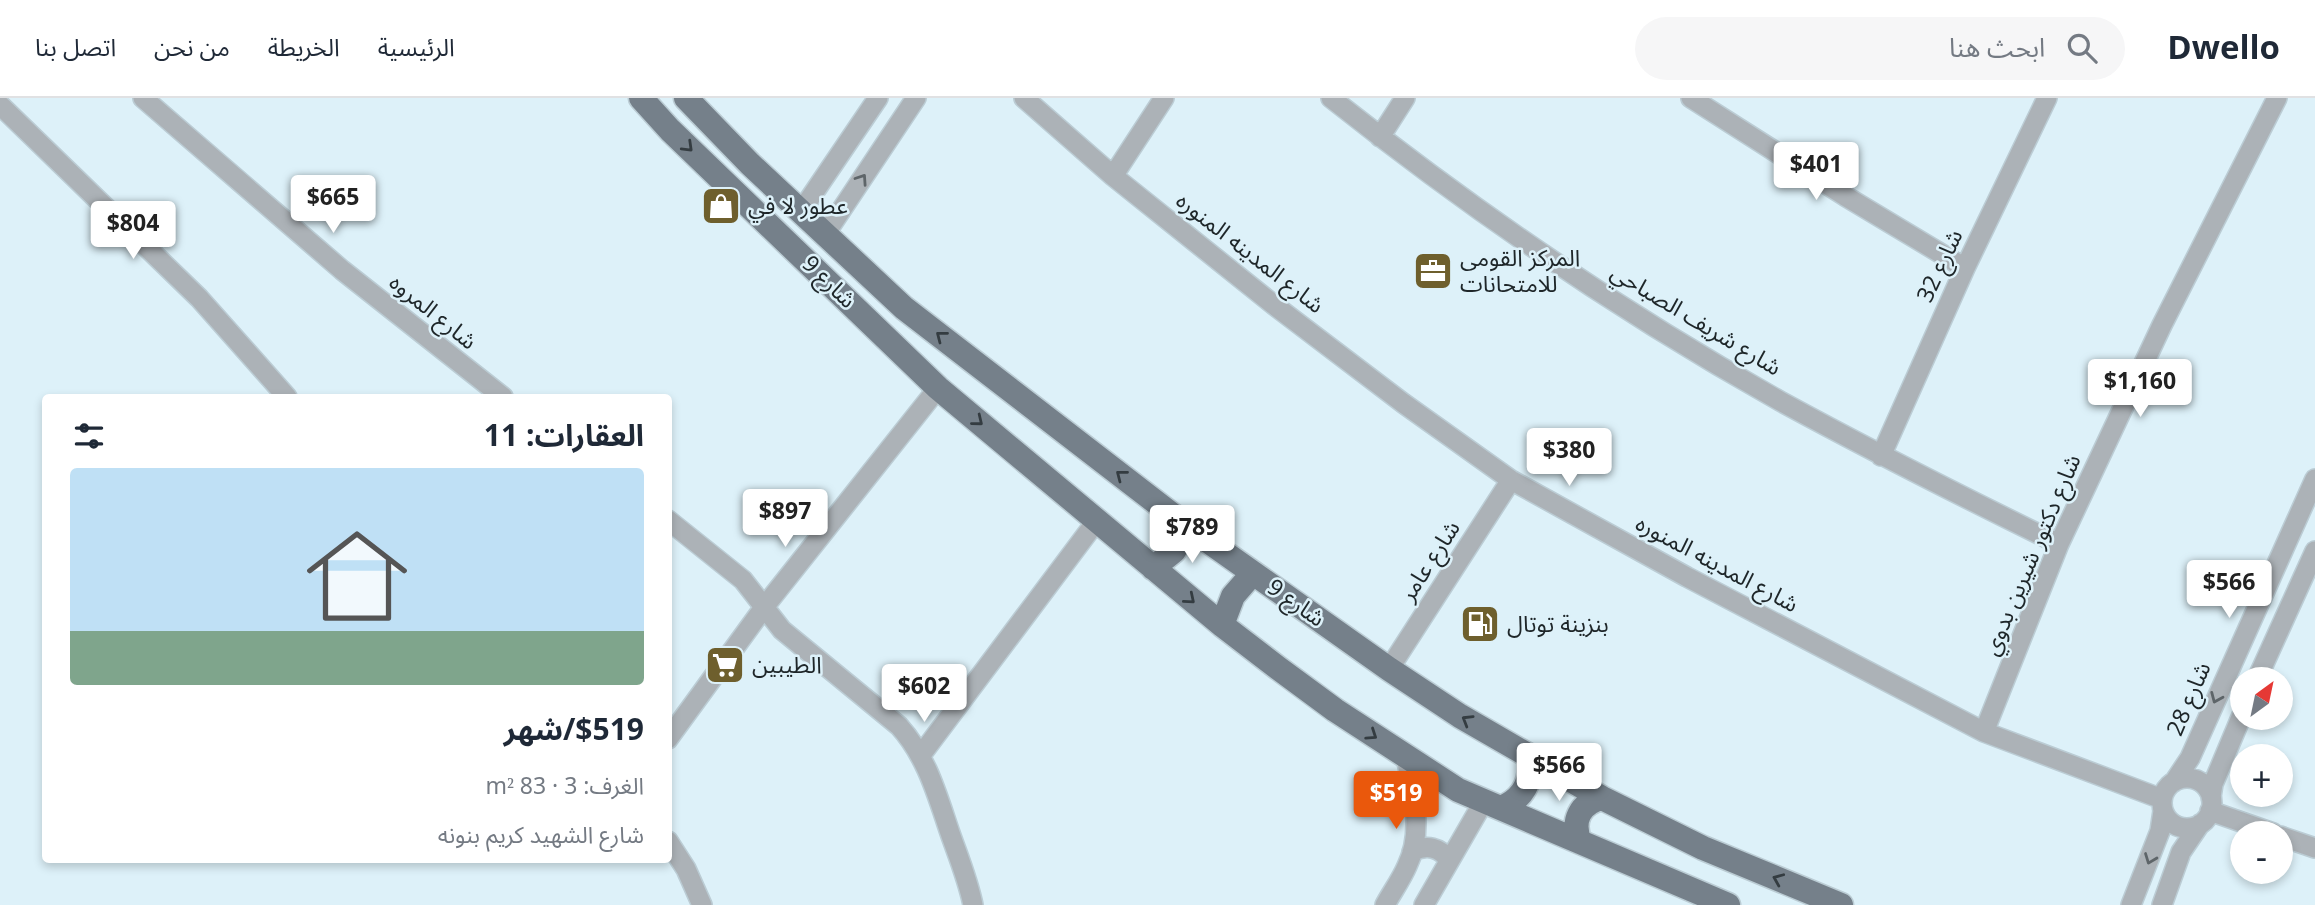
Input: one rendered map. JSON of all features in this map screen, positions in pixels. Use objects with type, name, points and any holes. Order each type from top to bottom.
[{"type":"main road","name":"شارع 9","points":[[641,98],[670,130],[938,388],[1222,625],[1335,710],[1458,790],[1728,905]]},
{"type":"main road","name":"شارع 9","points":[[686,98],[800,213],[904,308],[1188,527],[1389,669],[1460,716],[1602,798],[1703,848],[1841,905]]},
{"type":"main road","points":[[1153,568],[1174,551],[1188,527]]},
{"type":"main road","points":[[1222,625],[1233,597],[1253,573]]},
{"type":"main road","points":[[1492,804],[1517,799],[1528,784],[1530,757]]},
{"type":"main road","points":[[1580,842],[1575,826],[1581,810],[1594,800],[1602,798]]},
{"type":"street","name":"شارع المروه","points":[[143,98],[342,270],[499,394]]},
{"type":"street","points":[[800,213],[878,98]]},
{"type":"street","points":[[824,236],[916,98]]},
{"type":"street","name":"شارع المدينه المنوره","points":[[1024,98],[1113,176],[1285,313],[1403,403],[1511,480],[1687,577],[1984,732],[2162,805]]},
{"type":"street","points":[[1113,176],[1164,98]]},
{"type":"street","name":"شارع شريف الصباحي","points":[[1331,98],[1476,207],[1597,289],[1778,399],[1881,456],[2059,544]]},
{"type":"street","points":[[1380,137],[1405,98]]},
{"type":"street","points":[[1691,98],[1965,268]]},
{"type":"street","name":"شارع 32","points":[[1881,456],[1965,268],[2047,98]]},
{"type":"street","name":"شارع دكتور شيرين بدوي","points":[[1984,732],[2059,544],[2162,325],[2277,98]]},
{"type":"street","points":[[0,105],[199,298],[284,394]]},
{"type":"street","points":[[672,734],[765,606],[938,388]]},
{"type":"street","name":"شارع عامر","points":[[1389,669],[1511,480]]},
{"type":"street","name":"شارع 28","points":[[2174,782],[2190,758],[2315,480]]},
{"type":"street","points":[[921,754],[1098,519]]},
{"type":"street","points":[[672,523],[743,580],[782,631],[899,726],[921,754],[973,905]]},
{"type":"street","points":[[2262,667],[2315,551]]},
{"type":"street","points":[[2162,905],[2181,852],[2207,811],[2213,784],[2236,730]]},
{"type":"street","points":[[1385,905],[1408,866],[1412,852],[1416,809],[1406,757]]},
{"type":"street","points":[[2131,905],[2160,831],[2166,789],[2174,782],[2193,779],[2204,786],[2207,811]]},
{"type":"street","points":[[1424,905],[1449,861],[1492,804]]},
{"type":"street","points":[[2162,805],[2172,823],[2186,828],[2207,811]]},
{"type":"street","points":[[2207,811],[2237,821]]},
{"type":"street","points":[[2293,840],[2315,848]]},
{"type":"street","points":[[672,847],[687,869],[702,905]]},
{"type":"street","points":[[1412,852],[1424,848],[1436,849],[1449,861]]},
{"type":"place","name":"عطور لا في","points":[[721,206]]},
{"type":"place","name":"المركز القومى للامتحانات","points":[[1433,271]]},
{"type":"place","name":"بنزينة توتال","points":[[1480,624]]},
{"type":"place","name":"الطيبين","points":[[725,665]]}]
